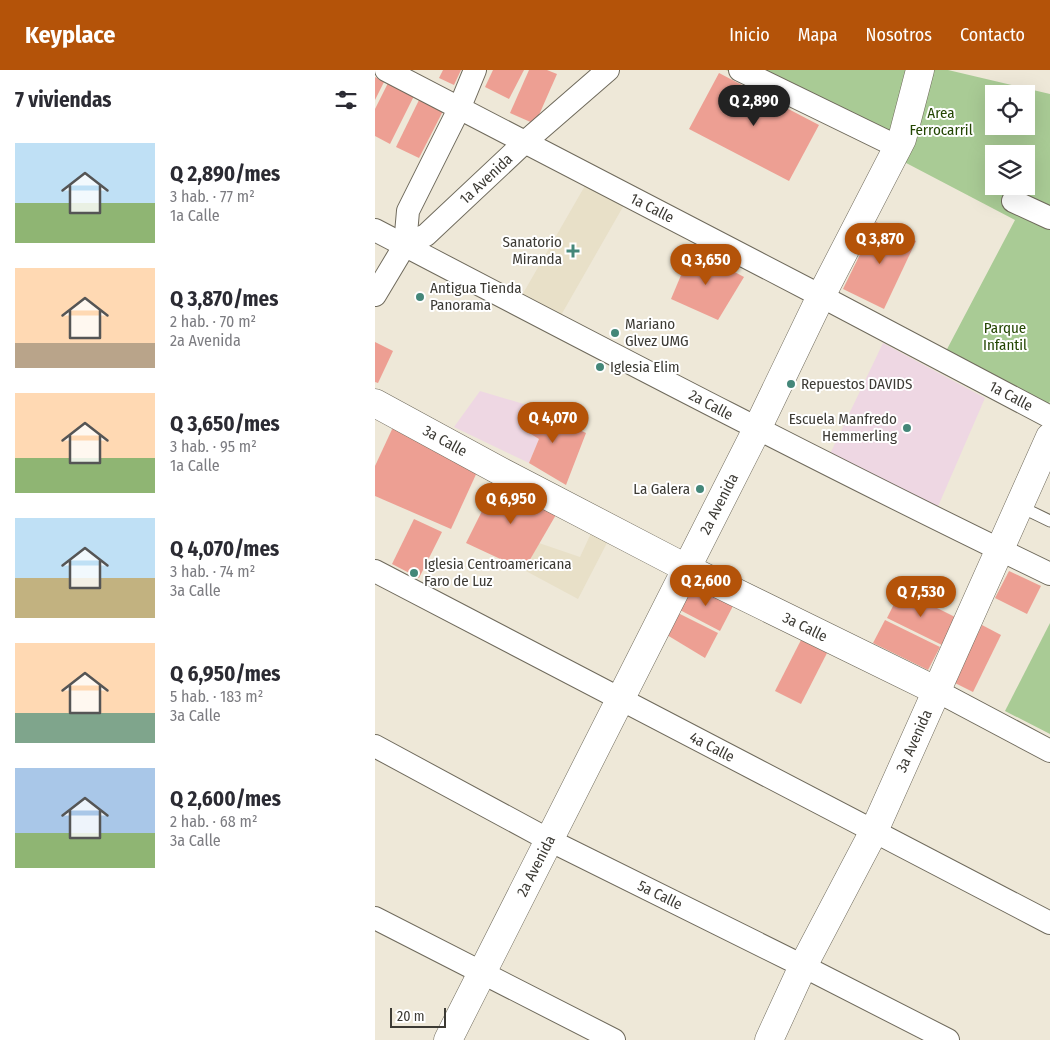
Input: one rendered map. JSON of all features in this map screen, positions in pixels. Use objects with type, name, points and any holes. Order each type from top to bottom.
[{"type":"main road","name":"2a Avenida","points":[[449,1040],[757,429],[821,296],[898,148],[920,70]]},
{"type":"main road","name":"3a Calle","points":[[375,403],[686,568],[937,691]]},
{"type":"main road","name":"3a Avenida","points":[[769,1040],[803,966],[874,831],[1050,437]]},
{"type":"street","name":"1a Calle","points":[[386,70],[1050,417]]},
{"type":"street","points":[[375,295],[405,246],[408,212],[459,109],[475,70]]},
{"type":"street","name":"1a Avenida","points":[[405,246],[426,236],[525,142],[608,70]]},
{"type":"street","points":[[739,70],[898,148]]},
{"type":"street","points":[[1013,202],[1050,218]]},
{"type":"street","name":"2a Calle","points":[[375,230],[757,429],[1050,574]]},
{"type":"street","name":"4a Calle","points":[[375,572],[1050,923]]},
{"type":"street","name":"3a Calle","points":[[937,691],[1050,751]]},
{"type":"street","name":"5a Calle","points":[[375,746],[549,840],[948,1040]]},
{"type":"street","points":[[375,918],[614,1040]]},
{"type":"lane","points":[[1019,506],[1050,521]]},
{"type":"shaded area","name":"Sanatorio Miranda","points":[[586,184],[624,205],[560,317],[521,297]]},
{"type":"shaded area","name":"Escuela Manfredo Hemmerling","points":[[883,343],[985,398],[933,518],[828,458]]},
{"type":"shaded area","points":[[480,391],[527,405],[521,428],[539,439],[529,463],[454,427]]},
{"type":"shaded area","points":[[593,529],[608,541],[578,599],[524,570],[539,543],[580,557]]},
{"type":"green space","name":"Area Ferrocarril","points":[[726,70],[948,70],[1012,85],[985,85],[985,135],[1035,135],[1035,90],[1050,94],[1050,401],[1045,415],[945,353],[1015,220]]},
{"type":"green space","points":[[1050,623],[1050,734],[1005,711]]},
{"type":"building","points":[[443,70],[461,70],[454,85],[439,78]]},
{"type":"building","points":[[493,70],[524,70],[509,99],[485,87]]},
{"type":"building","points":[[529,70],[547,70],[557,74],[535,124],[510,113]]},
{"type":"building","points":[[719,73],[819,125],[789,181],[689,129]]},
{"type":"building","points":[[375,77],[384,82],[375,100]]},
{"type":"building","points":[[388,83],[414,96],[390,144],[375,136],[375,109]]},
{"type":"building","points":[[419,100],[443,111],[419,158],[396,147]]},
{"type":"building","points":[[876,222],[916,241],[884,309],[843,289]]},
{"type":"building","points":[[692,249],[744,277],[718,320],[671,299]]},
{"type":"building","points":[[375,342],[393,351],[378,383],[375,382]]},
{"type":"building","points":[[527,405],[586,433],[566,485],[529,463],[539,439],[521,428]]},
{"type":"building","points":[[394,425],[478,470],[451,529],[375,496],[375,466]]},
{"type":"building","points":[[500,475],[557,513],[524,570],[466,543]]},
{"type":"building","points":[[414,519],[442,532],[419,578],[392,564]]},
{"type":"building","points":[[1009,571],[1041,586],[1027,614],[995,598]]},
{"type":"building","points":[[693,582],[734,604],[720,631],[678,609]]},
{"type":"building","points":[[901,590],[955,617],[942,645],[887,618]]},
{"type":"building","points":[[678,613],[718,633],[705,658],[667,635]]},
{"type":"building","points":[[885,620],[940,647],[928,670],[873,643]]},
{"type":"building","points":[[982,625],[1001,635],[973,692],[953,682]]},
{"type":"building","points":[[801,640],[827,653],[801,704],[775,691]]},
{"type":"place","name":"Sanatorio Miranda","points":[[573,251]]},
{"type":"place","name":"Antigua Tienda Panorama","points":[[420,297]]},
{"type":"place","name":"Mariano Glvez UMG","points":[[615,333]]},
{"type":"place","name":"Iglesia Elim","points":[[600,367]]},
{"type":"place","name":"Repuestos DAVIDS","points":[[791,384]]},
{"type":"place","name":"Escuela Manfredo Hemmerling","points":[[907,428]]},
{"type":"place","name":"La Galera","points":[[700,489]]},
{"type":"place","name":"Iglesia Centroamericana Faro de Luz","points":[[414,573]]},
{"type":"park label","name":"Parque Infantil","points":[[1005,336]]}]
